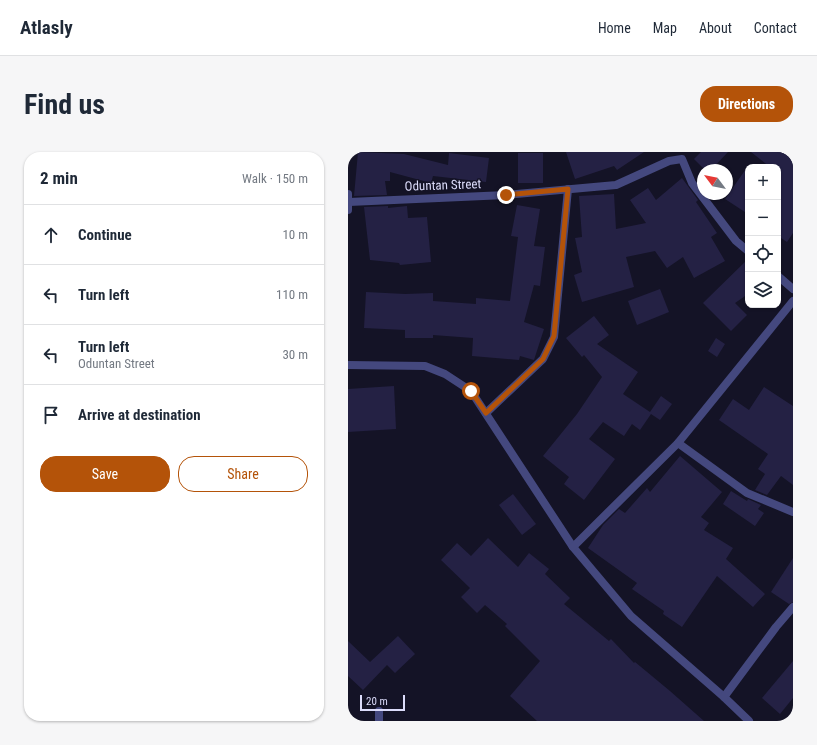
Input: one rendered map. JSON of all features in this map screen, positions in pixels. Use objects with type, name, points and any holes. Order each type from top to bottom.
[{"type":"street","name":"Oduntan Street","points":[[349,198],[506,195],[616,185],[669,161],[682,159],[692,183],[736,241],[745,248]]},
{"type":"street","points":[[486,413],[543,359],[554,336],[568,189]]},
{"type":"street","points":[[348,210],[349,198]]},
{"type":"street","points":[[781,279],[793,289]]},
{"type":"street","points":[[573,547],[678,442],[793,301]]},
{"type":"street","points":[[348,365],[425,366],[445,374],[471,391],[573,547],[631,616],[724,697],[749,721]]},
{"type":"street","points":[[678,442],[747,493],[793,512]]},
{"type":"street","points":[[724,697],[776,627],[793,607]]},
{"type":"street","points":[[379,710],[379,721]]},
{"type":"building","points":[[358,152],[404,154],[448,165],[449,153],[489,158],[486,182],[433,176],[431,183],[390,172],[390,181],[385,181],[387,195],[354,196]]},
{"type":"building","points":[[566,152],[644,152],[617,170],[614,166],[575,179]]},
{"type":"building","points":[[701,152],[728,152],[717,164],[699,164],[694,159]]},
{"type":"building","points":[[751,152],[793,152],[793,233],[787,242],[781,238],[781,164],[766,164]]},
{"type":"building","points":[[518,153],[543,153],[543,183],[518,183]]},
{"type":"building","points":[[745,170],[745,212],[727,200],[733,200],[733,188]]},
{"type":"building","points":[[682,178],[698,200],[696,202],[717,233],[711,237],[725,261],[694,278],[683,257],[667,268],[655,251],[626,257],[634,287],[582,302],[574,275],[582,272],[575,238],[582,237],[579,196],[614,194],[616,229],[646,223],[630,200],[648,188],[656,200]]},
{"type":"building","points":[[517,205],[540,209],[534,246],[545,247],[540,286],[534,285],[524,322],[544,329],[534,360],[520,356],[519,360],[472,356],[473,338],[433,335],[433,338],[405,338],[405,330],[364,328],[366,292],[405,294],[433,293],[433,301],[476,304],[476,298],[510,301],[518,237],[511,236]]},
{"type":"building","points":[[388,206],[388,208],[407,206],[408,218],[427,217],[431,262],[400,265],[399,263],[370,260],[364,207]]},
{"type":"building","points":[[745,262],[745,296],[735,303],[747,315],[731,331],[703,303]]},
{"type":"building","points":[[660,289],[669,312],[637,325],[628,301]]},
{"type":"building","points":[[594,316],[609,335],[597,344],[638,372],[623,394],[650,412],[661,396],[672,404],[660,420],[651,414],[640,430],[632,424],[624,436],[603,422],[589,439],[615,459],[584,500],[564,484],[569,477],[543,456],[577,414],[602,377],[584,355],[582,357],[566,338]]},
{"type":"building","points":[[716,338],[725,344],[717,357],[708,351]]},
{"type":"building","points":[[394,386],[396,429],[348,432],[348,389]]},
{"type":"building","points":[[764,387],[793,406],[793,485],[781,476],[767,495],[755,490],[765,474],[758,469],[768,454],[719,420],[733,399],[749,410]]},
{"type":"building","points":[[680,456],[722,492],[701,517],[709,523],[704,530],[733,548],[726,559],[765,594],[753,607],[717,576],[682,627],[663,614],[664,611],[632,589],[637,583],[588,548],[603,525],[619,509],[625,513],[647,488],[650,492]]},
{"type":"building","points":[[731,491],[747,501],[748,499],[761,505],[758,509],[764,513],[755,526],[723,504]]},
{"type":"building","points":[[513,494],[536,524],[522,535],[499,505]]},
{"type":"building","points":[[488,538],[518,567],[529,553],[549,569],[545,574],[570,598],[564,604],[609,641],[611,639],[634,663],[635,662],[670,691],[704,721],[537,721],[510,696],[540,661],[505,626],[507,624],[485,605],[477,613],[461,597],[470,588],[441,560],[457,543],[471,556]]},
{"type":"building","points":[[793,558],[793,602],[789,604],[771,592]]},
{"type":"building","points":[[398,636],[415,654],[395,673],[387,665],[363,690],[348,676],[348,641],[370,662]]},
{"type":"building","points":[[793,661],[793,698],[780,714],[762,698]]},
{"type":"route","points":[[471,391],[486,413],[543,359],[554,336],[568,189],[506,195]]}]
